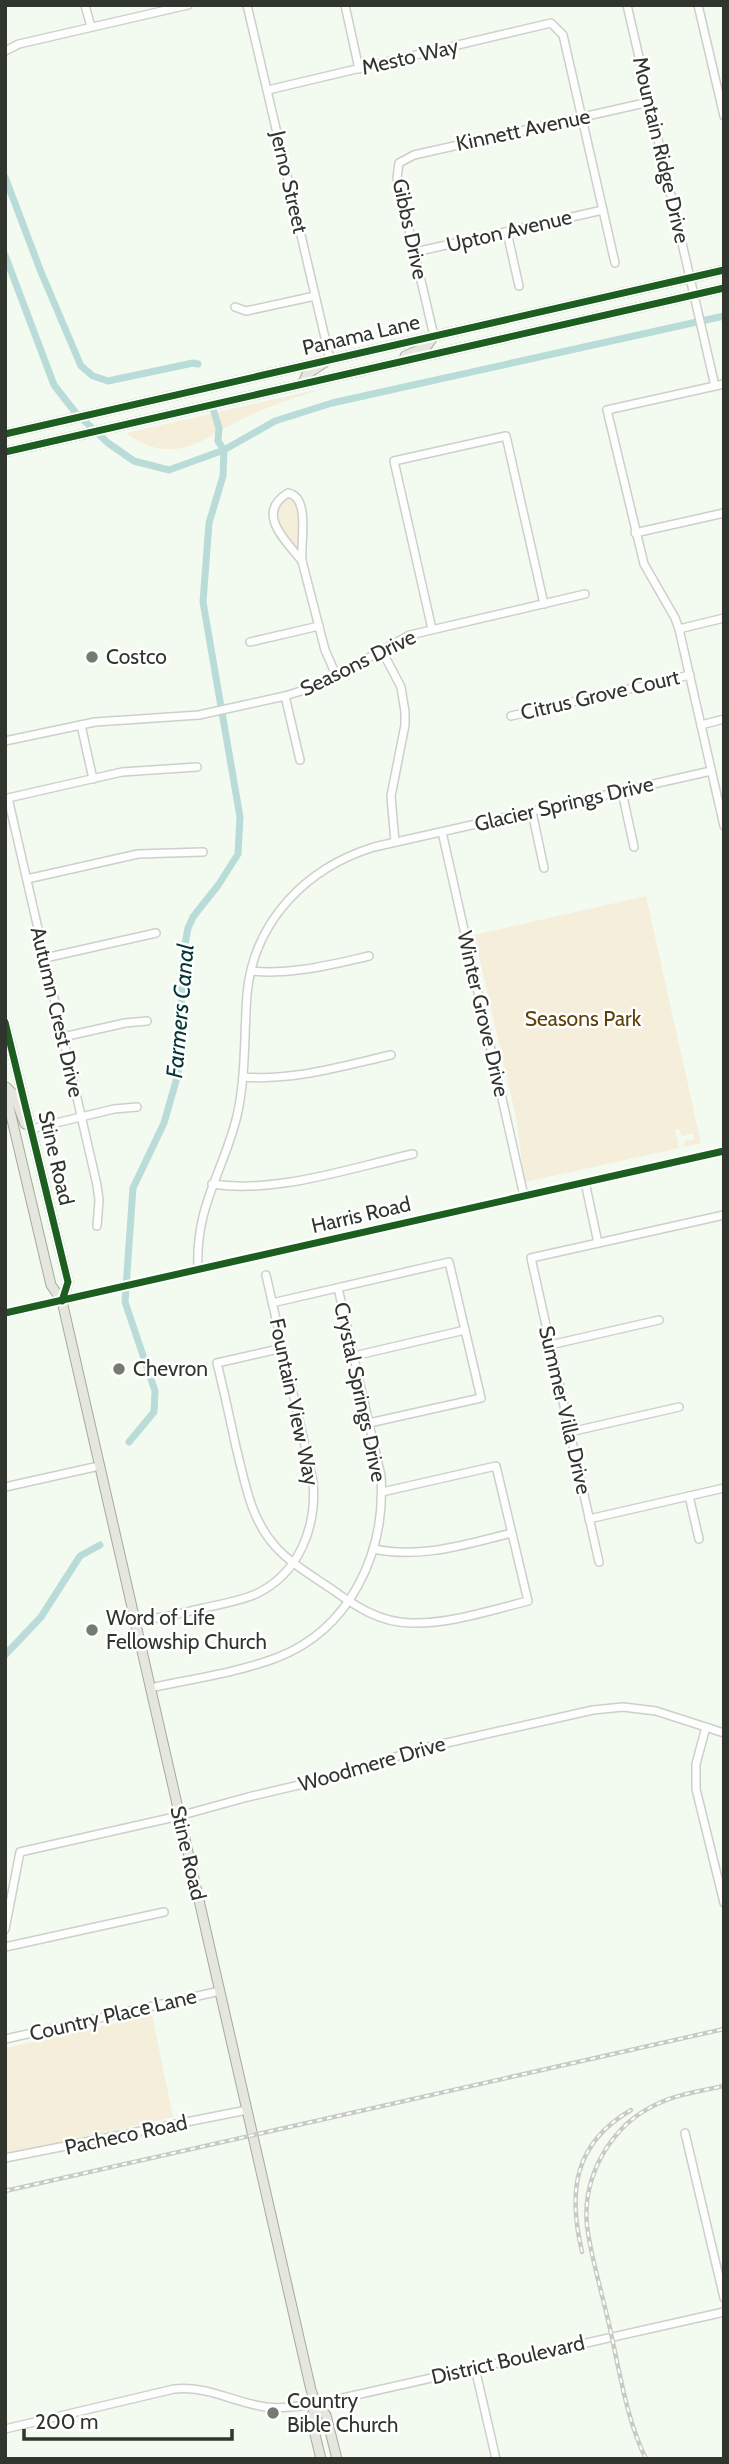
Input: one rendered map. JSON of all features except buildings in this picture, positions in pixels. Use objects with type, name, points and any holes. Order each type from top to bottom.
[{"type":"main road","name":"Panama Lane","points":[[5,434],[724,271]]},
{"type":"main road","name":"Panama Lane","points":[[5,452],[724,288]]},
{"type":"main road","points":[[381,365],[426,347],[434,336]]},
{"type":"main road","points":[[303,383],[307,374],[330,359]]},
{"type":"main road","name":"Stine Road","points":[[5,1022],[68,1282],[62,1301]]},
{"type":"main road","points":[[5,1088],[14,1096],[38,1161]]},
{"type":"main road","name":"Stine Road","points":[[5,1088],[51,1285],[62,1301],[316,2404],[326,2415],[337,2459]]},
{"type":"main road","name":"Stine Road","points":[[316,2404],[311,2418],[321,2459]]},
{"type":"street","points":[[85,5],[90,27]]},
{"type":"street","points":[[5,51],[19,44],[188,5]]},
{"type":"street","name":"Jerno Street","points":[[247,5],[330,359]]},
{"type":"street","points":[[345,5],[359,69]]},
{"type":"street","name":"Mountain Ridge Drive","points":[[627,5],[703,333],[720,385]]},
{"type":"street","points":[[698,5],[720,82],[724,116]]},
{"type":"street","name":"Mesto Way","points":[[268,90],[551,23],[563,35],[581,118]]},
{"type":"street","name":"Kinnett Avenue","points":[[398,163],[414,155],[649,102]]},
{"type":"street","points":[[581,118],[615,263]]},
{"type":"street","name":"Gibbs Drive","points":[[398,163],[397,178],[434,336]]},
{"type":"street","name":"Upton Avenue","points":[[415,252],[603,210]]},
{"type":"street","points":[[507,232],[519,286]]},
{"type":"street","points":[[234,307],[246,311],[315,296]]},
{"type":"street","points":[[720,385],[607,410],[643,564],[679,629],[724,826]]},
{"type":"street","points":[[432,629],[394,461],[506,436],[544,604]]},
{"type":"street","points":[[302,561],[275,526],[276,505],[288,494],[299,499],[303,515],[302,561],[325,650],[337,675]]},
{"type":"street","points":[[635,533],[724,513]]},
{"type":"street","name":"Seasons Drive","points":[[5,741],[81,724],[186,717],[285,696],[317,686],[410,635],[585,594]]},
{"type":"street","points":[[679,629],[724,618]]},
{"type":"street","points":[[250,642],[319,626]]},
{"type":"street","points":[[381,649],[401,687],[405,712],[405,725],[391,796],[395,842]]},
{"type":"street","name":"Citrus Grove Court","points":[[511,716],[690,675]]},
{"type":"street","points":[[285,696],[300,760]]},
{"type":"street","points":[[701,725],[724,719]]},
{"type":"street","points":[[81,724],[93,779],[138,771],[197,767]]},
{"type":"street","name":"Glacier Springs Drive","points":[[198,1269],[201,1220],[237,1116],[243,1077],[247,994],[251,971],[269,925],[300,887],[314,875],[344,858],[395,842],[712,771]]},
{"type":"street","name":"Autumn Crest Drive","points":[[93,779],[8,798],[97,1185],[97,1226]]},
{"type":"street","points":[[622,792],[634,847]]},
{"type":"street","points":[[532,812],[544,867]]},
{"type":"street","name":"Winter Grove Drive","points":[[442,832],[524,1196]]},
{"type":"street","points":[[27,879],[138,854],[203,852]]},
{"type":"street","points":[[45,958],[156,933]]},
{"type":"street","points":[[251,971],[299,971],[369,956]]},
{"type":"street","points":[[63,1037],[147,1021]]},
{"type":"street","points":[[243,1077],[280,1078],[391,1055]]},
{"type":"street","points":[[31,1129],[136,1107]]},
{"type":"street","name":"Harris Road","points":[[5,1313],[724,1151]]},
{"type":"street","points":[[212,1184],[243,1188],[269,1186],[413,1154]]},
{"type":"street","points":[[585,1182],[598,1243],[724,1215]]},
{"type":"street","name":"Summer Villa Drive","points":[[598,1243],[531,1258],[599,1562]]},
{"type":"street","points":[[272,1303],[449,1262],[481,1398],[369,1423]]},
{"type":"street","name":"Fountain View Way","points":[[135,1621],[155,1619],[244,1598],[276,1582],[294,1563],[309,1532],[314,1496],[312,1473],[266,1275]]},
{"type":"street","name":"Crystal Springs Drive","points":[[150,1688],[277,1658],[299,1647],[320,1632],[349,1602],[365,1574],[381,1517],[381,1476],[338,1288]]},
{"type":"street","points":[[550,1345],[659,1320]]},
{"type":"street","points":[[354,1356],[465,1330]]},
{"type":"street","points":[[283,1348],[217,1363],[253,1510],[270,1540],[294,1563],[349,1602],[380,1618],[425,1623],[528,1601],[496,1466],[382,1492]]},
{"type":"street","points":[[570,1432],[679,1407]]},
{"type":"street","points":[[5,1487],[99,1466]]},
{"type":"street","points":[[589,1518],[724,1488]]},
{"type":"street","points":[[689,1496],[699,1539]]},
{"type":"street","points":[[374,1549],[420,1553],[512,1533]]},
{"type":"street","name":"Woodmere Drive","points":[[5,1928],[20,1852],[333,1777],[420,1749],[593,1710],[637,1708],[656,1711],[724,1733]]},
{"type":"street","points":[[706,1727],[695,1764],[696,1789],[724,1903]]},
{"type":"street","points":[[5,1947],[164,1912]]},
{"type":"street","name":"Country Place Lane","points":[[5,2039],[220,1991]]},
{"type":"street","name":"Pacheco Road","points":[[5,2158],[247,2110]]},
{"type":"street","points":[[685,2133],[724,2298]]},
{"type":"street","name":"District Boulevard","points":[[5,2429],[174,2389],[215,2391],[269,2408],[316,2404],[724,2312]]},
{"type":"street","points":[[475,2368],[496,2459]]},
{"type":"green space","points":[[337,385],[264,409],[185,447],[156,448],[126,433]]},
{"type":"green space","points":[[288,493],[299,499],[302,561],[275,526],[277,505]]},
{"type":"green space","name":"Seasons Park","points":[[646,896],[701,1143],[684,1147],[685,1141],[694,1139],[693,1134],[682,1136],[679,1129],[675,1130],[679,1148],[525,1182],[516,1117],[474,935]]},
{"type":"green space","points":[[152,2015],[173,2117],[20,2152],[5,2152],[5,2048]]},
{"type":"waterway","name":"Farmers Canal","points":[[5,177],[81,366],[93,376],[108,381],[198,364]]},
{"type":"waterway","points":[[5,255],[54,385],[75,412],[108,443],[134,461],[169,470],[224,450],[275,421],[332,403],[724,316]]},
{"type":"waterway","name":"Farmers Canal","points":[[129,1442],[154,1412],[155,1391],[125,1302],[133,1188],[164,1123],[178,1074],[184,950],[188,928],[238,854],[240,817],[203,602],[209,523],[223,476],[224,450],[218,441],[219,428],[214,412]]},
{"type":"waterway","name":"Farmers Canal","points":[[5,1655],[41,1617],[80,1556],[100,1545]]},
{"type":"railway","points":[[5,2191],[724,2029]]},
{"type":"railway","points":[[646,2459],[628,2408],[591,2249],[587,2226],[589,2189],[603,2154],[613,2139],[641,2113],[673,2098],[724,2086]]},
{"type":"railway","points":[[582,2252],[576,2209],[580,2171],[586,2154],[597,2138],[631,2110]]},
{"type":"cycle path","points":[[5,434],[724,270]]},
{"type":"cycle path","points":[[5,452],[724,288]]},
{"type":"cycle path","points":[[5,1022],[68,1282],[62,1301]]},
{"type":"cycle path","points":[[5,1313],[724,1151]]},
{"type":"place","name":"Costco","points":[[92,657]]},
{"type":"place","name":"Chevron","points":[[119,1369]]},
{"type":"place","name":"Word of Life Fellowship Church","points":[[92,1630]]},
{"type":"place","name":"Country Bible Church","points":[[273,2413]]}]
